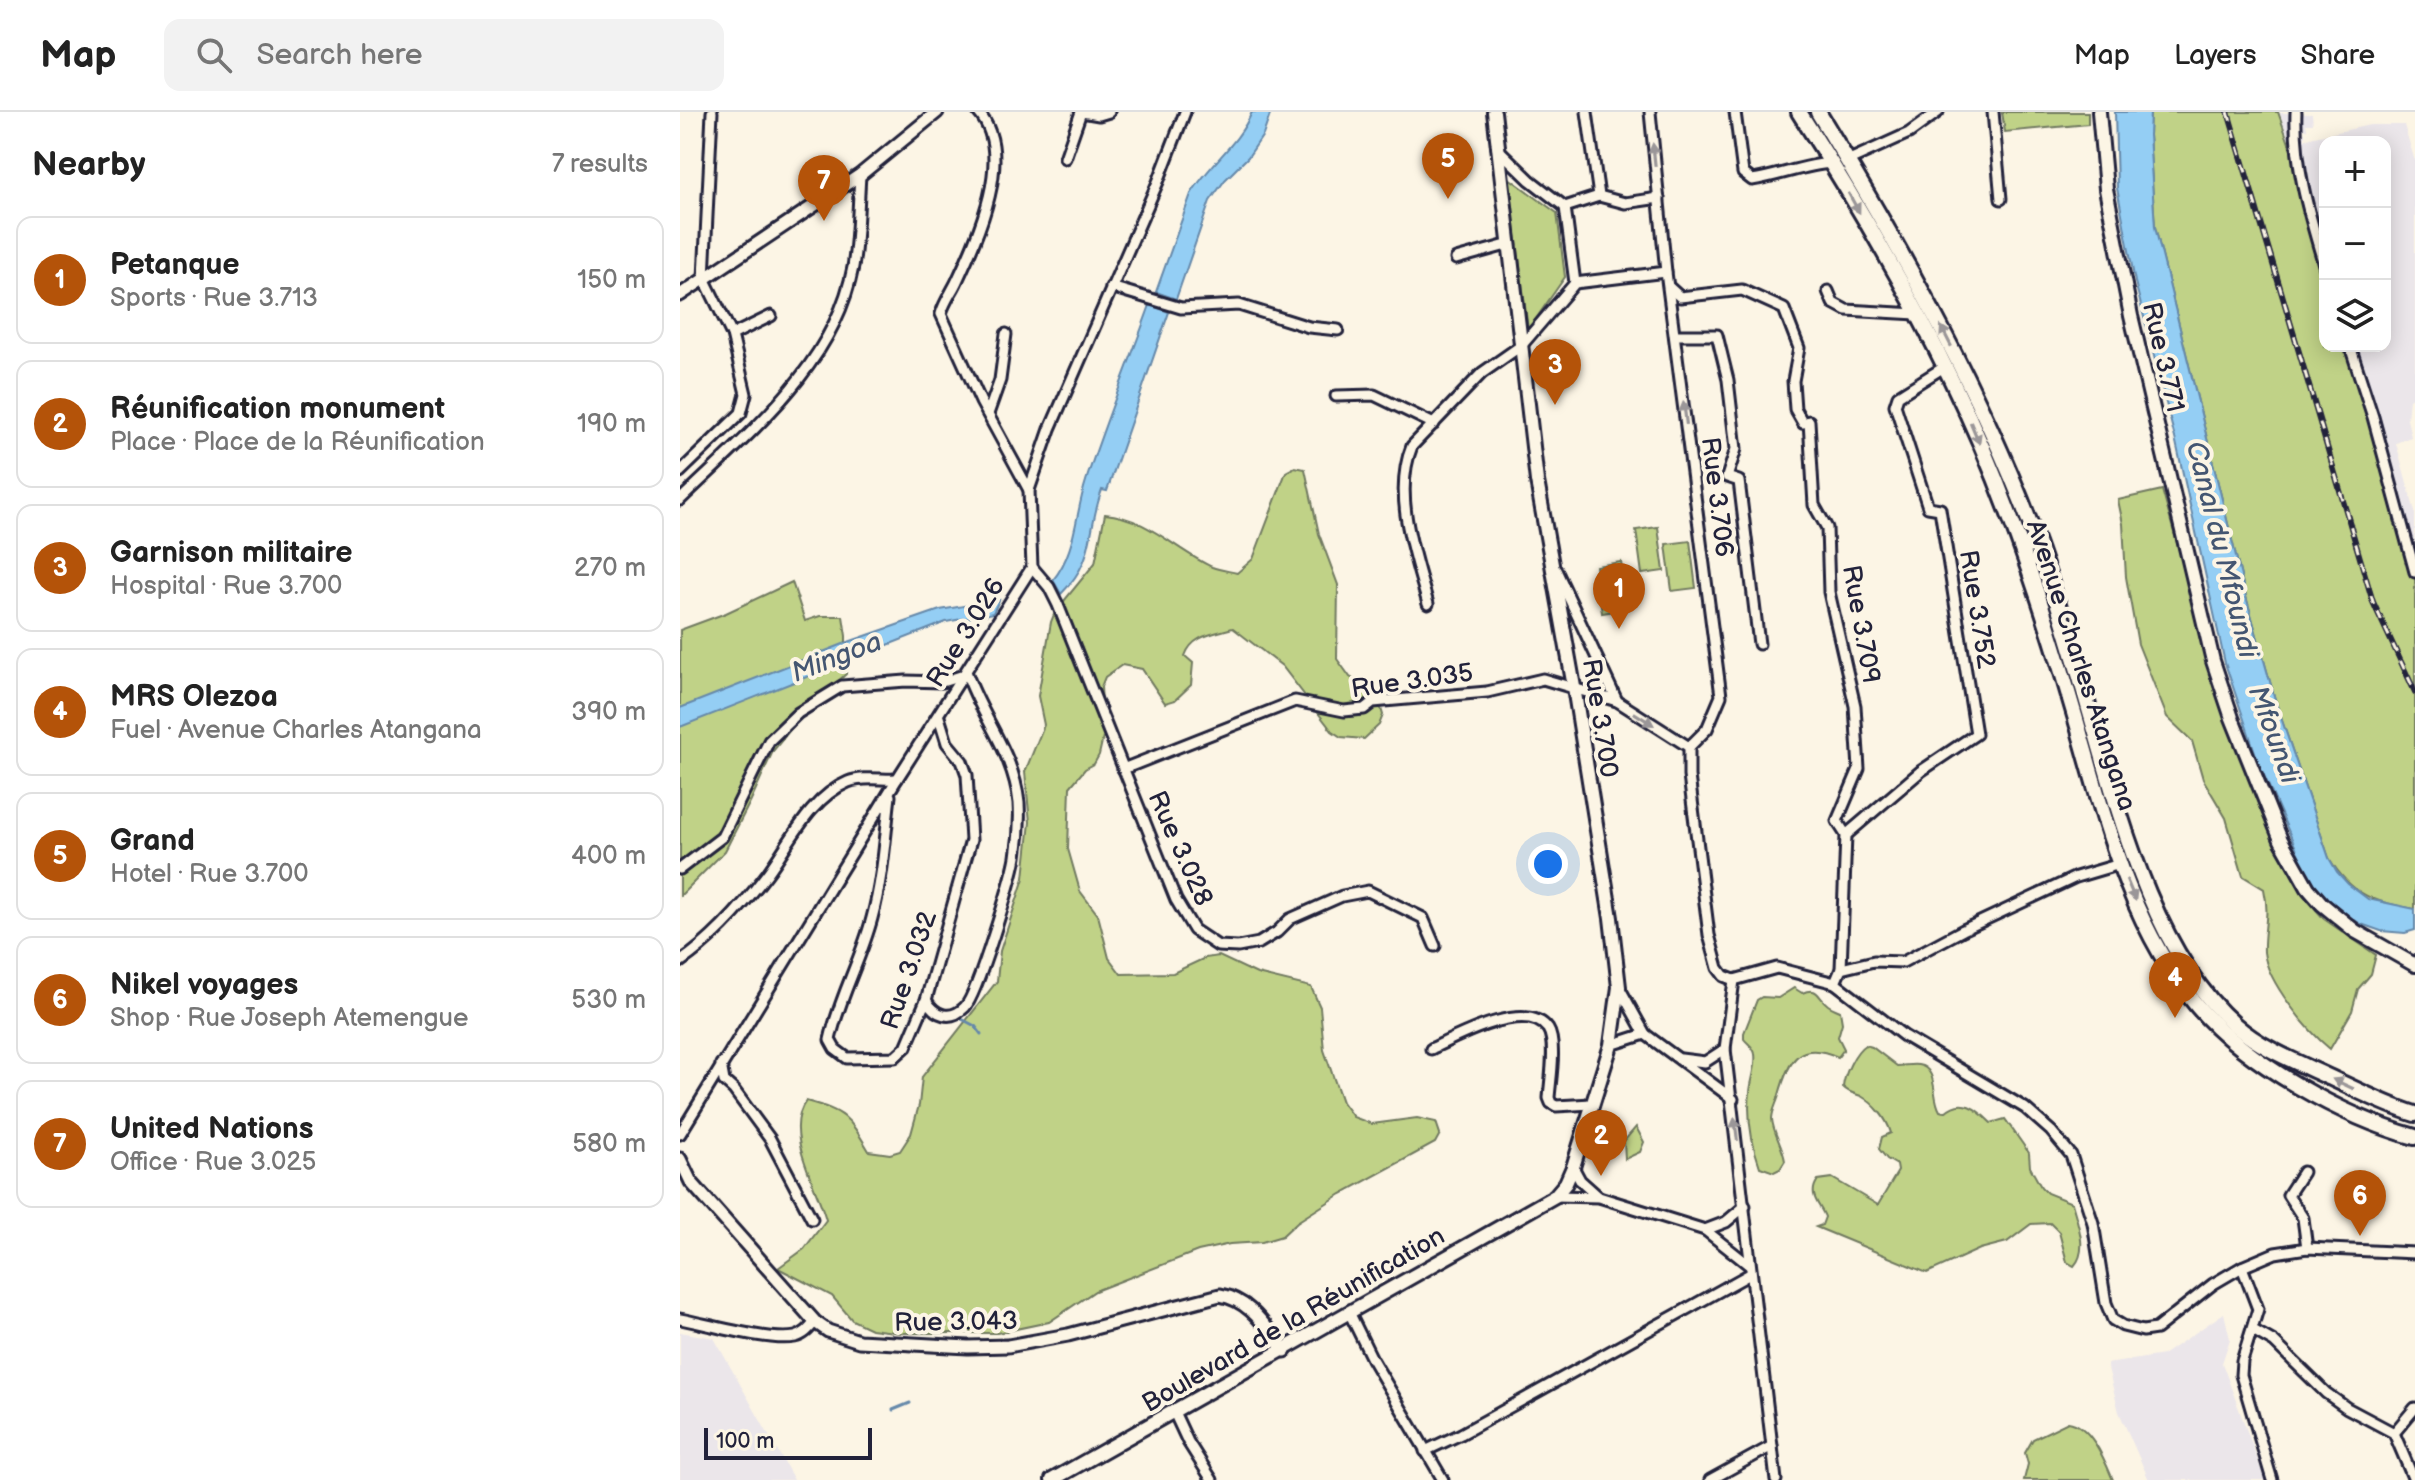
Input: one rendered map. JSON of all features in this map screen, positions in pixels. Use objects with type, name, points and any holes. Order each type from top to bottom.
[{"type":"main road","name":"Rue 3.700","points":[[1494,112],[1537,481],[1611,918],[1619,987],[1611,1045]]},
{"type":"main road","name":"Avenue Charles Atangana","points":[[1799,112],[1917,314],[2007,507],[2064,677],[2120,864],[2146,925],[2170,968],[2222,1034],[2289,1081],[2381,1126],[2415,1137]]},
{"type":"main road","name":"Avenue Charles Atangana","points":[[1818,112],[1942,328],[1999,449],[2022,503],[2063,622],[2135,860],[2161,920],[2184,962],[2210,998],[2251,1037],[2304,1066],[2415,1114]]},
{"type":"main road","name":"Rue 3.771","points":[[2099,112],[2106,189],[2131,316],[2213,661],[2232,718],[2281,840],[2308,888],[2355,931],[2415,965]]},
{"type":"main road","points":[[1555,1196],[1566,1183],[1573,1167],[1611,1045]]},
{"type":"main road","points":[[2289,1081],[2329,1093],[2415,1127]]},
{"type":"main road","points":[[2399,1108],[2415,1106]]},
{"type":"main road","name":"Boulevard de la Réunification","points":[[1052,1480],[1555,1196]]},
{"type":"street","points":[[680,472],[733,422],[745,403],[742,368],[732,335],[704,278],[712,112]]},
{"type":"street","points":[[680,295],[860,175],[937,112]]},
{"type":"street","points":[[978,112],[990,134],[994,164],[990,196],[975,242],[941,314],[988,414],[1029,490]]},
{"type":"street","points":[[1065,158],[1081,112],[1099,115],[1109,112]]},
{"type":"street","name":"Rue 3.026","points":[[680,1134],[897,779],[967,674],[1032,567],[1029,490],[1050,429],[1158,182],[1185,112]]},
{"type":"street","points":[[1587,112],[1599,196]]},
{"type":"street","name":"Rue 3.706","points":[[1650,112],[1666,272],[1721,696],[1707,729],[1689,747]]},
{"type":"street","points":[[1735,112],[1743,173],[1752,180],[1774,177],[1807,165],[1831,163]]},
{"type":"street","points":[[1847,161],[1909,133],[1938,112]]},
{"type":"street","points":[[1993,112],[2001,199]]},
{"type":"street","points":[[2296,112],[2295,138],[2306,206],[2319,248]]},
{"type":"street","points":[[1497,148],[1530,180],[1565,207],[1575,283]]},
{"type":"street","points":[[680,500],[764,418],[796,382],[833,326],[852,268],[860,175]]},
{"type":"street","points":[[1565,207],[1599,196],[1625,203],[1659,198]]},
{"type":"street","points":[[1456,259],[1510,244]]},
{"type":"street","points":[[1428,604],[1405,503],[1405,480],[1412,446],[1482,373],[1522,345],[1575,283],[1666,272]]},
{"type":"street","points":[[1111,287],[1181,308],[1239,305],[1309,327],[1338,330]]},
{"type":"street","name":"Rue 3.709","points":[[1669,287],[1680,297],[1742,290],[1784,309],[1799,348],[1793,381],[1795,409],[1803,423],[1809,421],[1814,505],[1827,528],[1829,592],[1855,706],[1859,769],[1837,821],[1846,835],[1841,969],[1835,983]]},
{"type":"street","points":[[1828,291],[1833,303],[1846,310],[1917,314]]},
{"type":"street","points":[[732,335],[771,316]]},
{"type":"street","points":[[988,414],[1000,380],[1006,334]]},
{"type":"street","points":[[1675,335],[1717,335],[1728,380],[1736,449],[1727,477],[1739,481],[1759,644]]},
{"type":"street","points":[[2352,352],[2415,572]]},
{"type":"street","name":"Rue 3.752","points":[[1846,835],[1921,771],[1976,734],[1940,509],[1928,507],[1895,405],[1898,396],[1944,367]]},
{"type":"street","points":[[1336,396],[1374,395],[1434,424]]},
{"type":"street","points":[[1553,564],[1617,701]]},
{"type":"street","name":"Rue 3.028","points":[[1032,567],[1049,587],[1058,605],[1176,900],[1194,930],[1218,946],[1238,947],[1259,943],[1290,919],[1342,896],[1368,891],[1423,918],[1435,946]]},
{"type":"street","points":[[680,869],[722,837],[769,741],[798,713],[842,686],[906,681],[942,682],[967,674],[976,701],[989,719],[1014,776],[1020,830],[1011,880],[972,997],[957,1013],[942,1016],[934,1013],[926,1000]]},
{"type":"street","name":"Rue 3.035","points":[[1123,769],[1295,701],[1344,711],[1364,709],[1373,702],[1487,692],[1543,679],[1574,687]]},
{"type":"street","points":[[1574,687],[1617,701],[1689,747],[1689,776],[1709,935],[1718,968],[1724,976],[1734,980],[1777,968],[1835,983],[1904,1036],[2025,1108],[2051,1131],[2071,1155],[2084,1191],[2098,1249],[2106,1303],[2113,1320],[2143,1331],[2156,1329],[2213,1284],[2275,1253],[2307,1248],[2415,1253]]},
{"type":"street","name":"Rue 3.032","points":[[890,793],[881,882],[872,919],[835,1018],[830,1040],[835,1049],[847,1058],[895,1057],[906,1047],[926,1000],[971,840],[967,775],[962,761],[947,743],[939,717]]},
{"type":"street","points":[[680,962],[700,949],[737,910],[825,797],[853,781],[897,779]]},
{"type":"street","points":[[1841,969],[1874,961],[1903,962],[2076,877],[2120,864]]},
{"type":"street","points":[[1734,980],[1725,1049],[1776,1480]]},
{"type":"street","points":[[1619,987],[1645,1034],[1733,1099]]},
{"type":"street","points":[[1431,1049],[1478,1025],[1527,1019],[1539,1023],[1548,1029],[1551,1040],[1551,1103],[1556,1106],[1592,1104]]},
{"type":"street","points":[[1611,1045],[1645,1034]]},
{"type":"street","points":[[1679,1059],[1705,1062],[1725,1049]]},
{"type":"street","points":[[721,1064],[724,1081],[770,1139],[812,1219]]},
{"type":"street","name":"Rue 3.043","points":[[680,1159],[691,1182],[815,1322],[828,1331],[859,1341],[891,1345],[1008,1346],[1068,1335],[1220,1295],[1234,1297],[1247,1305],[1285,1351]]},
{"type":"street","points":[[1573,1167],[1580,1180],[1599,1197]]},
{"type":"street","points":[[2303,1172],[2288,1195],[2303,1218],[2307,1248]]},
{"type":"street","points":[[1555,1196],[1599,1197],[1705,1230],[1750,1269]]},
{"type":"street","points":[[1705,1230],[1726,1222],[1745,1206]]},
{"type":"street","points":[[2242,1267],[2258,1309],[2241,1375],[2272,1480]]},
{"type":"street","points":[[1425,1451],[1461,1434],[1750,1269]]},
{"type":"street","points":[[1349,1312],[1372,1359],[1443,1480]]},
{"type":"street","points":[[680,1319],[792,1338],[804,1333],[815,1322]]},
{"type":"street","points":[[2253,1330],[2274,1342],[2318,1386],[2347,1408],[2394,1433],[2414,1480]]},
{"type":"street","points":[[2394,1433],[2415,1408]]},
{"type":"street","points":[[1174,1412],[1188,1442],[1212,1480]]},
{"type":"street","points":[[1710,1480],[1772,1446]]},
{"type":"shaded area","points":[[2260,112],[2312,114],[2313,124],[2306,124],[2307,129],[2301,130],[2305,133],[2305,139],[2370,125],[2404,125],[2415,161],[2415,395],[2409,399],[2407,419],[2411,437],[2396,443],[2415,512],[2415,596],[2343,352],[2391,352],[2391,136],[2319,136],[2319,274]]},
{"type":"shaded area","points":[[2224,1313],[2230,1339],[2222,1363],[2265,1480],[2149,1480],[2119,1412],[2107,1364],[2163,1355]]},
{"type":"shaded area","points":[[680,1332],[714,1338],[794,1480],[680,1480]]},
{"type":"green space","points":[[2002,112],[2088,112],[2088,124],[2005,132]]},
{"type":"green space","points":[[2150,112],[2278,112],[2319,229],[2319,352],[2357,352],[2386,489],[2415,572],[2415,909],[2365,895],[2346,881],[2329,858],[2276,703],[2245,593],[2155,227]]},
{"type":"green space","points":[[1509,178],[1557,213],[1565,277],[1528,330]]},
{"type":"green space","points":[[1295,467],[1305,469],[1319,534],[1338,585],[1337,659],[1350,677],[1368,688],[1380,705],[1383,715],[1379,725],[1364,739],[1341,737],[1332,731],[1282,666],[1233,628],[1204,636],[1188,649],[1185,656],[1193,663],[1191,685],[1175,700],[1165,703],[1142,669],[1122,665],[1105,677],[1101,687],[1104,733],[1099,755],[1070,787],[1068,849],[1080,891],[1098,915],[1109,958],[1121,974],[1173,973],[1205,958],[1219,956],[1257,974],[1311,987],[1320,1007],[1324,1050],[1342,1102],[1353,1117],[1372,1124],[1417,1118],[1436,1122],[1440,1134],[1435,1143],[1341,1194],[1297,1222],[1282,1236],[1198,1251],[1095,1291],[1049,1322],[997,1333],[902,1333],[871,1329],[852,1320],[832,1296],[778,1268],[804,1249],[826,1220],[800,1144],[800,1114],[806,1101],[830,1109],[845,1117],[869,1151],[890,1154],[900,1151],[911,1134],[922,1077],[997,981],[1000,951],[1024,878],[1030,822],[1025,772],[1044,725],[1038,696],[1051,622],[1055,612],[1095,563],[1105,514],[1134,521],[1212,567],[1237,573],[1253,559],[1286,472]]},
{"type":"green space","points":[[2162,490],[2221,699],[2273,837],[2303,895],[2324,919],[2376,955],[2371,974],[2358,989],[2352,1011],[2330,1049],[2300,1018],[2272,977],[2264,952],[2264,889],[2243,876],[2226,818],[2203,779],[2192,741],[2167,717],[2138,644],[2126,577],[2123,524],[2118,500]]},
{"type":"green space","points":[[1658,527],[1664,571],[1642,574],[1636,530]]},
{"type":"green space","points":[[1690,541],[1696,588],[1672,591],[1666,544]]},
{"type":"green space","points":[[1621,562],[1628,609],[1602,613],[1596,566]]},
{"type":"green space","points":[[792,582],[805,621],[820,616],[843,616],[846,674],[806,710],[773,751],[725,851],[680,896],[680,630],[726,613]]},
{"type":"green space","points":[[1794,988],[1802,993],[1815,992],[1828,1005],[1840,1011],[1842,1023],[1838,1037],[1844,1049],[1838,1057],[1825,1052],[1805,1052],[1787,1071],[1772,1116],[1785,1161],[1774,1172],[1760,1167],[1752,1139],[1749,1102],[1755,1059],[1744,1033],[1757,1000],[1762,997],[1778,998]]},
{"type":"green space","points":[[1865,1045],[1897,1066],[1925,1067],[1932,1077],[1940,1111],[1963,1105],[1975,1109],[1991,1123],[2005,1119],[2029,1153],[2030,1167],[2041,1187],[2047,1193],[2072,1203],[2081,1244],[2081,1252],[2074,1266],[2067,1262],[2059,1232],[2050,1223],[2031,1224],[2007,1242],[1980,1249],[1927,1273],[1816,1227],[1822,1225],[1825,1217],[1814,1195],[1818,1180],[1832,1178],[1878,1205],[1898,1171],[1897,1165],[1879,1149],[1882,1137],[1891,1133],[1883,1117],[1866,1099],[1843,1087],[1857,1052]]},
{"type":"green space","points":[[1636,1127],[1644,1142],[1640,1152],[1625,1159],[1624,1141]]},
{"type":"green space","points":[[2068,1422],[2084,1430],[2090,1437],[2113,1480],[2024,1480],[2028,1464],[2025,1453],[2033,1439]]},
{"type":"water","points":[[1252,112],[1271,112],[1263,135],[1248,157],[1210,201],[1176,299],[1156,292],[1191,194],[1239,135]]},
{"type":"water","points":[[2115,112],[2150,112],[2155,227],[2245,593],[2276,703],[2329,858],[2348,884],[2368,899],[2415,909],[2415,930],[2405,933],[2381,931],[2361,924],[2322,896],[2306,871],[2259,764],[2225,663],[2176,442],[2135,282],[2117,188]]},
{"type":"water","points":[[1150,305],[1169,312],[1107,491],[1102,490],[1086,557],[1061,594],[1053,580],[1071,545],[1086,481]]},
{"type":"water","name":"Mingoa","points":[[999,600],[993,613],[946,622],[680,727],[680,708],[940,610]]},
{"type":"waterway","points":[[956,1016],[975,1026],[981,1034]]},
{"type":"waterway","points":[[893,1410],[910,1403]]},
{"type":"railway","points":[[2228,112],[2373,602],[2415,692]]},
{"type":"place","name":"Grand","points":[[1448,199]]},
{"type":"place","name":"United Nations","points":[[824,221]]},
{"type":"place","name":"Garnison militaire","points":[[1555,405]]},
{"type":"place","name":"Petanque","points":[[1619,629]]},
{"type":"place","name":"MRS Olezoa","points":[[2175,1018]]},
{"type":"place","name":"Réunification monument","points":[[1601,1176]]},
{"type":"place","name":"Nikel voyages","points":[[2360,1236]]},
{"type":"water label","name":"Canal du Mfoundi","points":[[2223,549]]},
{"type":"water label","name":"Mfoundi","points":[[2275,734]]}]
